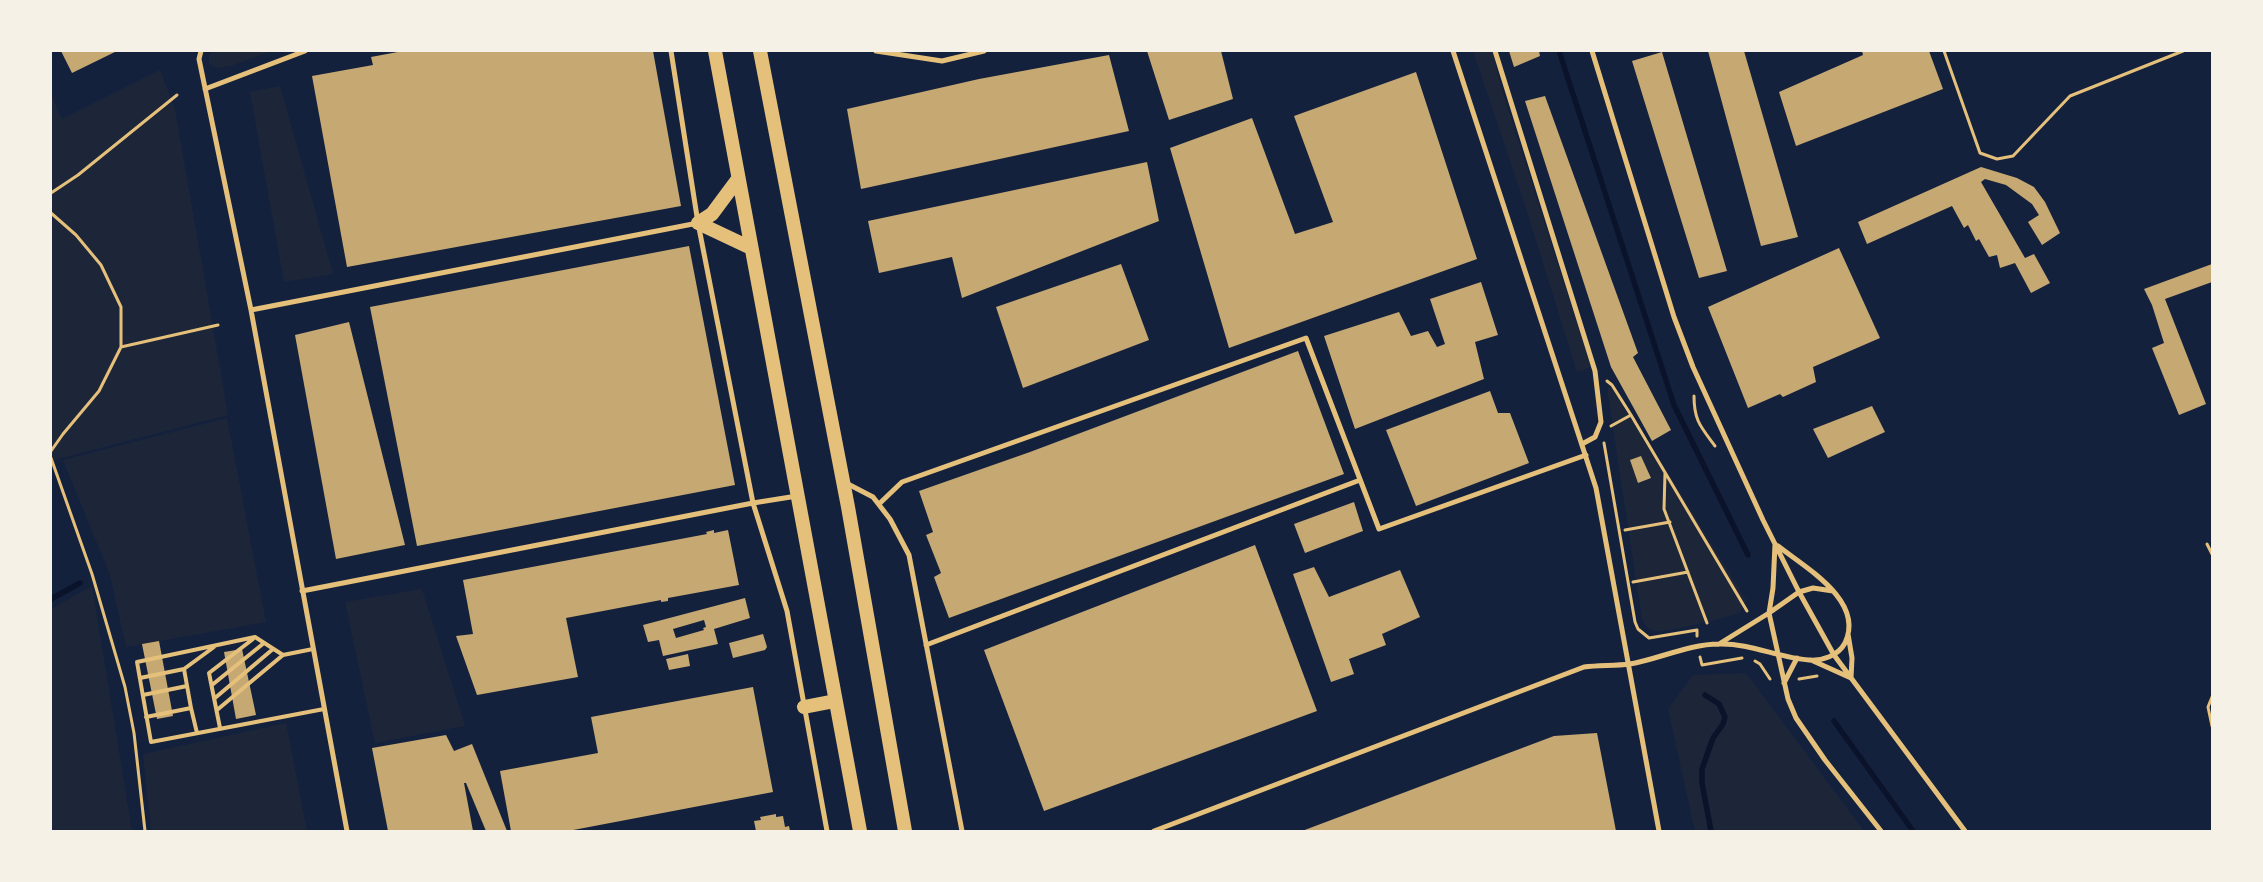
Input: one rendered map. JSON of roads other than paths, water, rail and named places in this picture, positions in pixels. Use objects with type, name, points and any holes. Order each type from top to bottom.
[{"type":"highway","points":[[715,51],[860,831]]},
{"type":"highway","points":[[760,51],[843,481],[905,831]]},
{"type":"highway","points":[[698,223],[712,214],[738,180]]},
{"type":"highway","points":[[698,223],[751,248]]},
{"type":"highway","points":[[804,707],[835,701]]},
{"type":"street","points":[[201,51],[199,59],[251,310],[347,831]]},
{"type":"street","points":[[205,89],[305,51]]},
{"type":"street","points":[[671,51],[698,223],[753,503],[787,611],[827,831]]},
{"type":"street","points":[[876,51],[942,61],[984,51]]},
{"type":"street","points":[[1453,51],[1596,488],[1659,831]]},
{"type":"street","points":[[1494,51],[1595,371],[1601,422],[1595,437],[1582,444]]},
{"type":"street","points":[[1592,51],[1674,317],[1693,367],[1775,544],[1834,655],[1965,831]]},
{"type":"street","points":[[251,310],[698,223]]},
{"type":"street","points":[[878,504],[902,482],[1306,338],[1379,530],[1586,455]]},
{"type":"street","points":[[926,644],[1360,480]]},
{"type":"street","points":[[843,481],[873,497],[890,519],[909,555],[962,831]]},
{"type":"street","points":[[302,591],[753,503],[798,496]]},
{"type":"street","points":[[1775,544],[1834,591],[1847,609],[1850,620],[1844,645],[1834,655],[1827,658],[1810,660]]},
{"type":"street","points":[[1775,544],[1770,613],[1777,654],[1788,699],[1796,718],[1825,760],[1881,831]]},
{"type":"street","points":[[1154,831],[1584,668],[1598,665],[1628,664],[1719,644],[1770,613],[1799,592],[1814,588],[1834,591]]},
{"type":"street","points":[[1848,633],[1852,658],[1851,678]]},
{"type":"street","points":[[1719,644],[1760,649],[1810,660],[1851,678]]},
{"type":"street","points":[[1784,683],[1797,658]]},
{"type":"lane","points":[[283,655],[255,638],[137,662],[150,742],[324,709]]},
{"type":"lane","points":[[220,728],[209,673],[255,638]]},
{"type":"lane","points":[[212,685],[264,643]]},
{"type":"lane","points":[[140,678],[184,669],[216,646]]},
{"type":"lane","points":[[215,698],[273,649]]},
{"type":"lane","points":[[217,710],[283,655],[313,650]]},
{"type":"lane","points":[[184,669],[196,733]]},
{"type":"lane","points":[[143,695],[188,686]]},
{"type":"lane","points":[[146,717],[191,708]]},
{"type":"waterway","points":[[1559,51],[1674,405],[1748,555]]},
{"type":"waterway","points":[[51,599],[80,583]]},
{"type":"waterway","points":[[1705,695],[1719,704],[1725,717],[1723,724],[1713,738],[1702,769],[1702,783],[1711,831]]},
{"type":"waterway","points":[[1834,721],[1913,831]]}]
